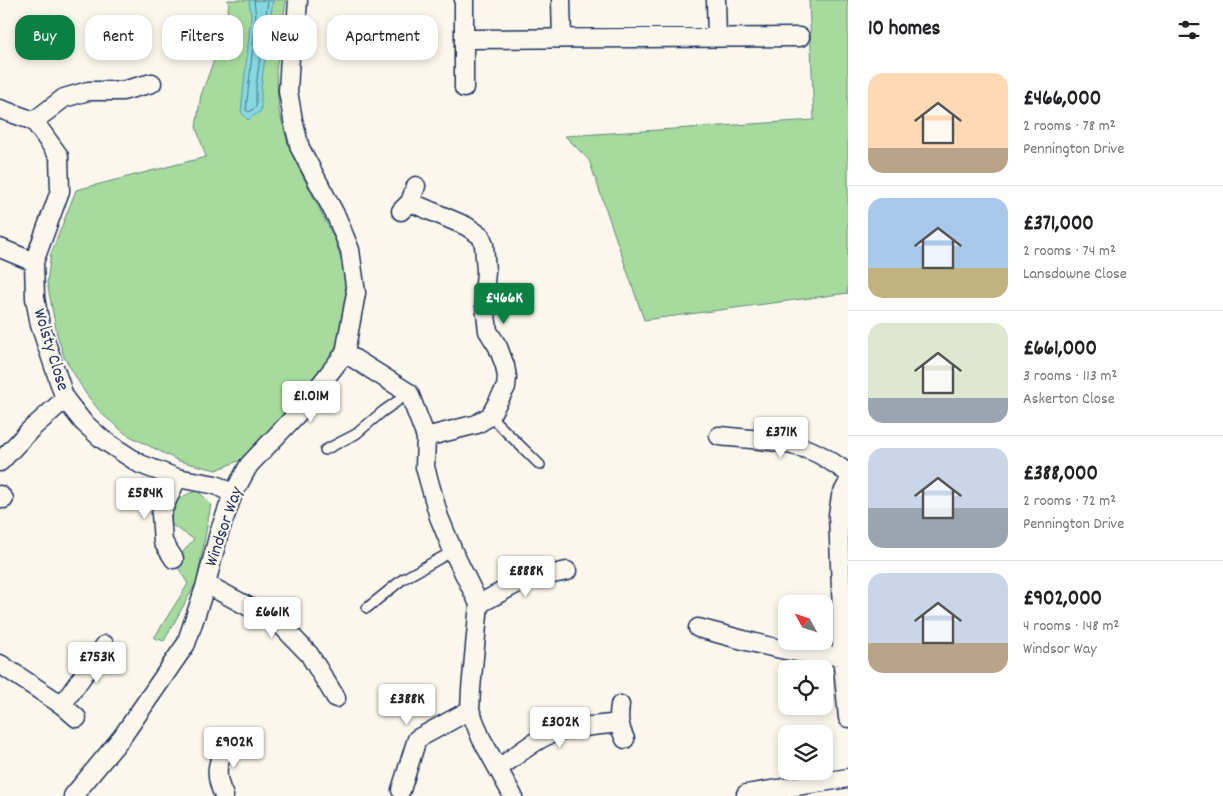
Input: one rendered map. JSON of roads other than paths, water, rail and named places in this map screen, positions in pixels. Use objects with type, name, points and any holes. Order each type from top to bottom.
[{"type":"street","name":"Windsor Way","points":[[74,796],[122,737],[186,644],[206,584],[219,533],[233,494],[249,465],[299,412],[345,353],[356,293],[350,250],[337,218],[300,148],[288,91],[290,56],[296,27],[298,0]]},
{"type":"street","points":[[464,0],[464,88]]},
{"type":"street","points":[[562,0],[562,38]]},
{"type":"street","points":[[716,0],[717,38]]},
{"type":"street","points":[[465,39],[800,37]]},
{"type":"street","points":[[0,109],[34,121],[64,98],[88,91],[122,91],[152,83]]},
{"type":"street","name":"Wolsty Close","points":[[34,121],[58,156],[60,191],[34,262],[35,298],[40,325],[65,399],[83,422],[116,450],[140,464],[177,478],[216,485],[233,494]]},
{"type":"street","points":[[409,199],[466,226],[482,236],[486,271],[484,297],[488,331],[498,347],[508,377],[506,387],[490,416],[477,424],[426,437]]},
{"type":"street","points":[[0,248],[34,262]]},
{"type":"street","points":[[345,353],[409,393],[426,437],[426,467],[439,517],[479,604],[470,710],[481,738],[513,796]]},
{"type":"street","points":[[0,462],[30,430],[65,399]]},
{"type":"street","points":[[719,436],[778,442],[800,447],[827,458],[848,473]]},
{"type":"street","points":[[174,559],[163,542],[161,514],[177,478]]},
{"type":"street","points":[[848,483],[841,496],[838,515],[842,656],[848,718]]},
{"type":"street","points":[[479,604],[518,583],[567,571]]},
{"type":"street","points":[[206,584],[279,623],[309,654],[336,698]]},
{"type":"street","points":[[698,628],[782,649],[821,656],[842,656]]},
{"type":"street","points":[[62,705],[105,645]]},
{"type":"street","points":[[0,664],[62,705],[77,718]]},
{"type":"street","points":[[620,705],[619,723],[625,739]]},
{"type":"street","points":[[401,790],[417,739],[470,710]]},
{"type":"street","points":[[498,769],[533,743],[546,736],[619,723]]},
{"type":"street","points":[[224,796],[218,784],[217,773],[221,756],[230,740]]},
{"type":"street","points":[[746,794],[848,778]]},
{"type":"lane","points":[[325,450],[356,434],[409,393]]},
{"type":"lane","points":[[490,416],[540,465]]},
{"type":"lane","points":[[367,608],[403,579],[453,551]]},
{"type":"water","points":[[249,0],[273,1],[271,15],[253,15],[253,60],[265,60],[261,87],[261,111],[248,120],[241,112],[251,17]]}]
